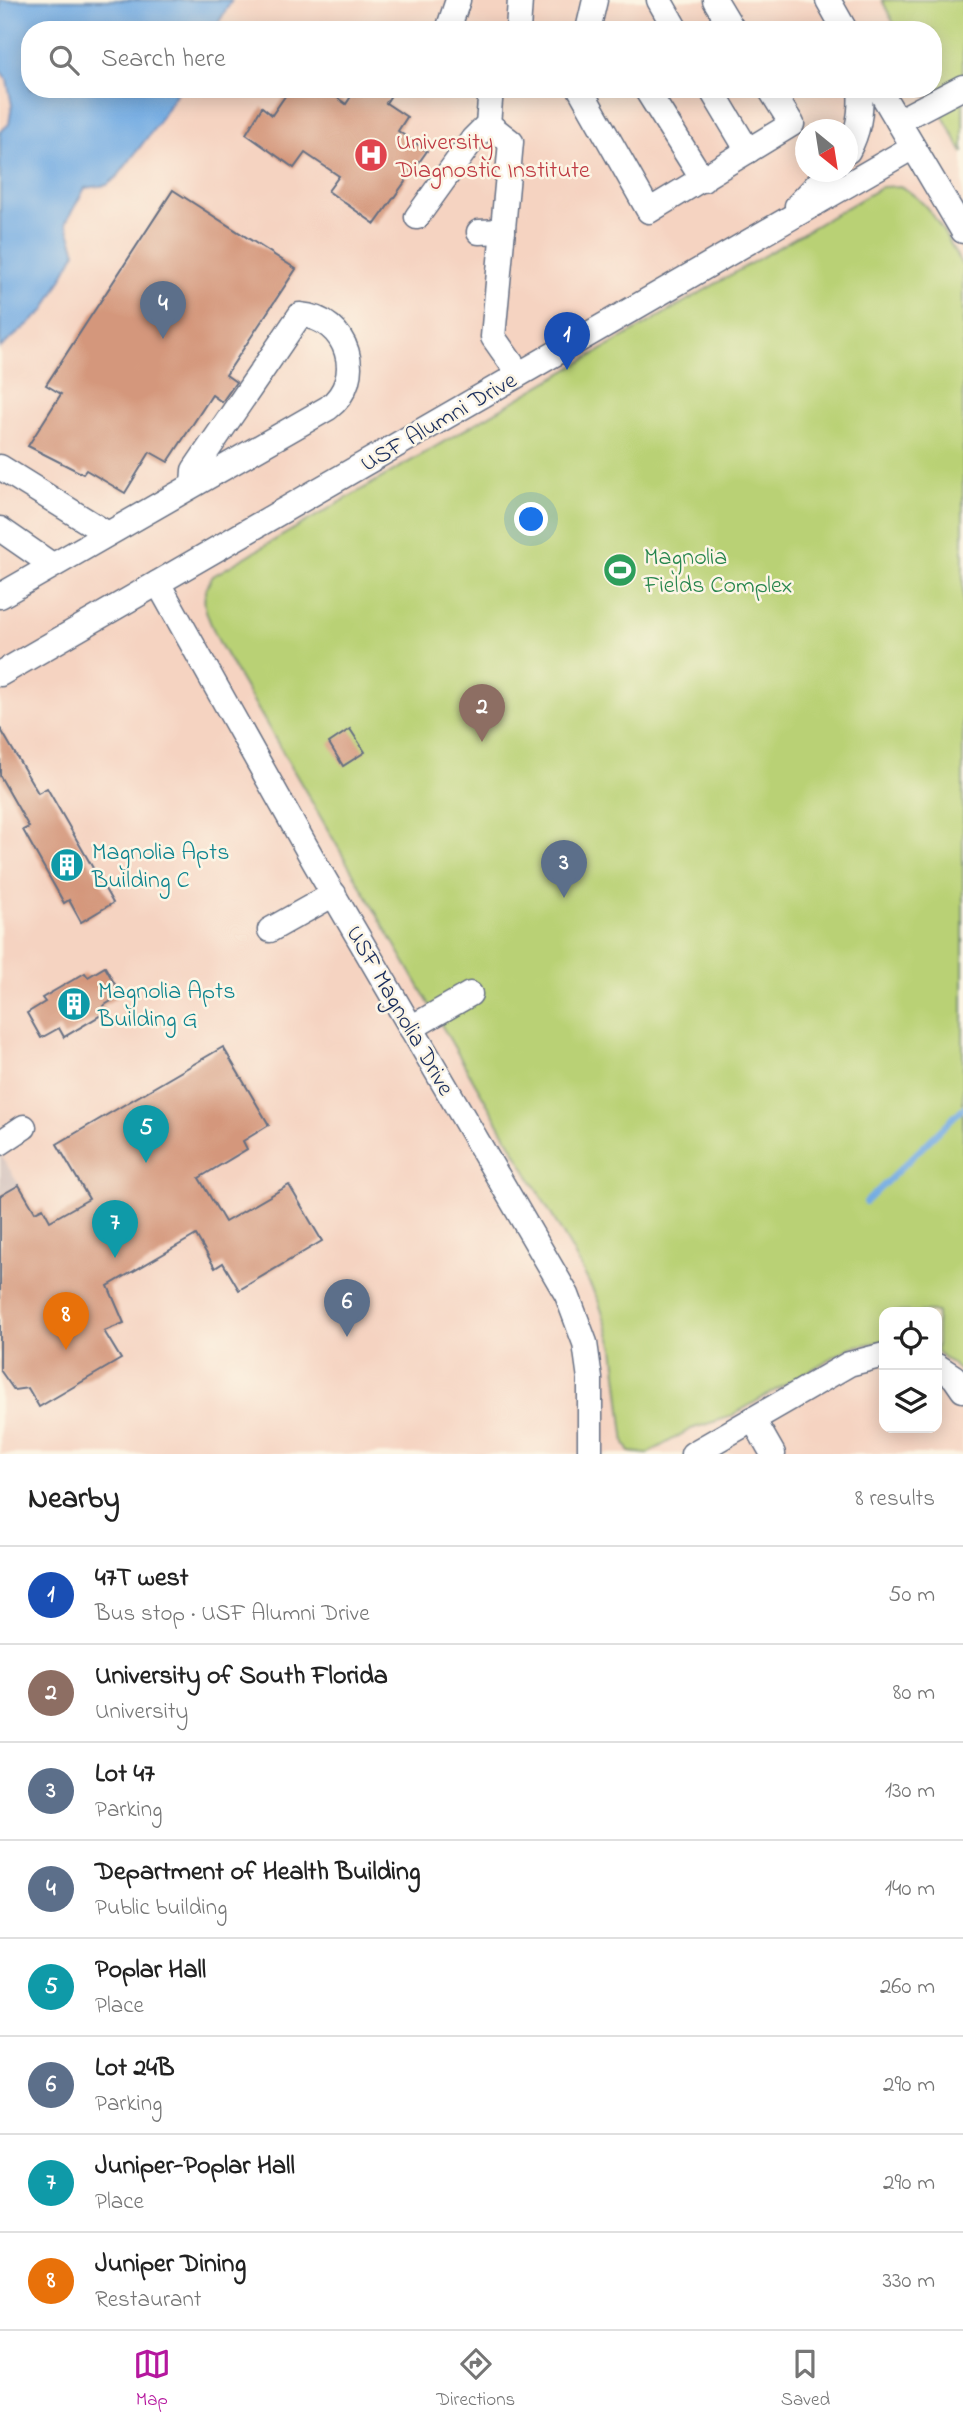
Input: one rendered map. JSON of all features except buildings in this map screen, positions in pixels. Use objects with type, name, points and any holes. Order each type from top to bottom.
[{"type":"street","points":[[451,21],[458,0]]},
{"type":"street","points":[[519,21],[520,0]]},
{"type":"street","points":[[659,0],[671,21]]},
{"type":"street","points":[[715,0],[728,21]]},
{"type":"street","points":[[829,1],[837,21]]},
{"type":"street","points":[[829,1],[840,21]]},
{"type":"street","points":[[898,121],[963,87]]},
{"type":"street","points":[[585,98],[649,211],[792,124],[776,98]]},
{"type":"street","points":[[652,98],[703,180]]},
{"type":"street","points":[[716,98],[748,151]]},
{"type":"street","points":[[858,127],[862,110],[861,98]]},
{"type":"street","points":[[884,98],[963,231]]},
{"type":"street","points":[[417,217],[473,139],[486,101]]},
{"type":"street","points":[[486,101],[511,142],[491,232],[493,337],[519,374]]},
{"type":"street","name":"USF Alumni Drive","points":[[0,674],[913,147]]},
{"type":"street","points":[[782,222],[820,182]]},
{"type":"street","points":[[0,596],[52,565],[193,485],[337,401],[349,382],[350,368],[342,342],[326,324],[300,315],[194,470],[193,485]]},
{"type":"street","points":[[0,467],[106,534]]},
{"type":"street","points":[[0,529],[52,565]]},
{"type":"street","name":"USF Magnolia Drive","points":[[158,583],[411,1028],[568,1296],[585,1343],[590,1380],[590,1454]]},
{"type":"street","points":[[270,930],[334,894]]},
{"type":"street","points":[[411,1028],[470,994]]},
{"type":"street","points":[[0,1143],[24,1128]]},
{"type":"street","points":[[693,1454],[849,1364],[879,1356]]},
{"type":"street","points":[[942,1369],[954,1377],[963,1390]]},
{"type":"street","points":[[753,1419],[773,1454]]},
{"type":"shaded area","points":[[0,0],[963,0],[963,1454],[0,1454]]},
{"type":"shaded area","points":[[0,1153],[19,1185],[0,1196]]},
{"type":"green space","points":[[882,0],[963,0],[963,153],[933,98],[942,98],[942,21],[892,21]]},
{"type":"green space","points":[[900,186],[921,201],[944,232],[963,267],[963,1373],[942,1356],[942,1307],[879,1307],[879,1342],[851,1347],[729,1417],[691,1429],[647,1454],[630,1452],[625,1444],[614,1348],[598,1300],[572,1250],[220,644],[208,618],[205,594],[213,576],[882,187]]},
{"type":"water","points":[[0,0],[232,0],[219,21],[21,21],[21,98],[173,98],[156,126],[117,177],[107,185],[85,188],[66,222],[76,252],[44,311],[0,348],[0,132],[9,124],[12,105],[7,80],[0,70]]},
{"type":"waterway","points":[[866,1202],[963,1108]]},
{"type":"place","name":"University Diagnostic Institute","points":[[371,155]]},
{"type":"place","name":"Department of Health Building","points":[[163,339]]},
{"type":"place","name":"47T west","points":[[567,370]]},
{"type":"place","name":"Magnolia Fields Complex","points":[[620,570]]},
{"type":"place","name":"University of South Florida","points":[[482,742]]},
{"type":"place","name":"Magnolia Apts Building C","points":[[67,865]]},
{"type":"place","name":"Lot 47","points":[[564,898]]},
{"type":"place","name":"Magnolia Apts Building G","points":[[74,1004]]},
{"type":"place","name":"Poplar Hall","points":[[146,1163]]},
{"type":"place","name":"Juniper-Poplar Hall","points":[[115,1258]]},
{"type":"place","name":"Lot 24B","points":[[347,1337]]},
{"type":"place","name":"Juniper Dining","points":[[66,1350]]}]
